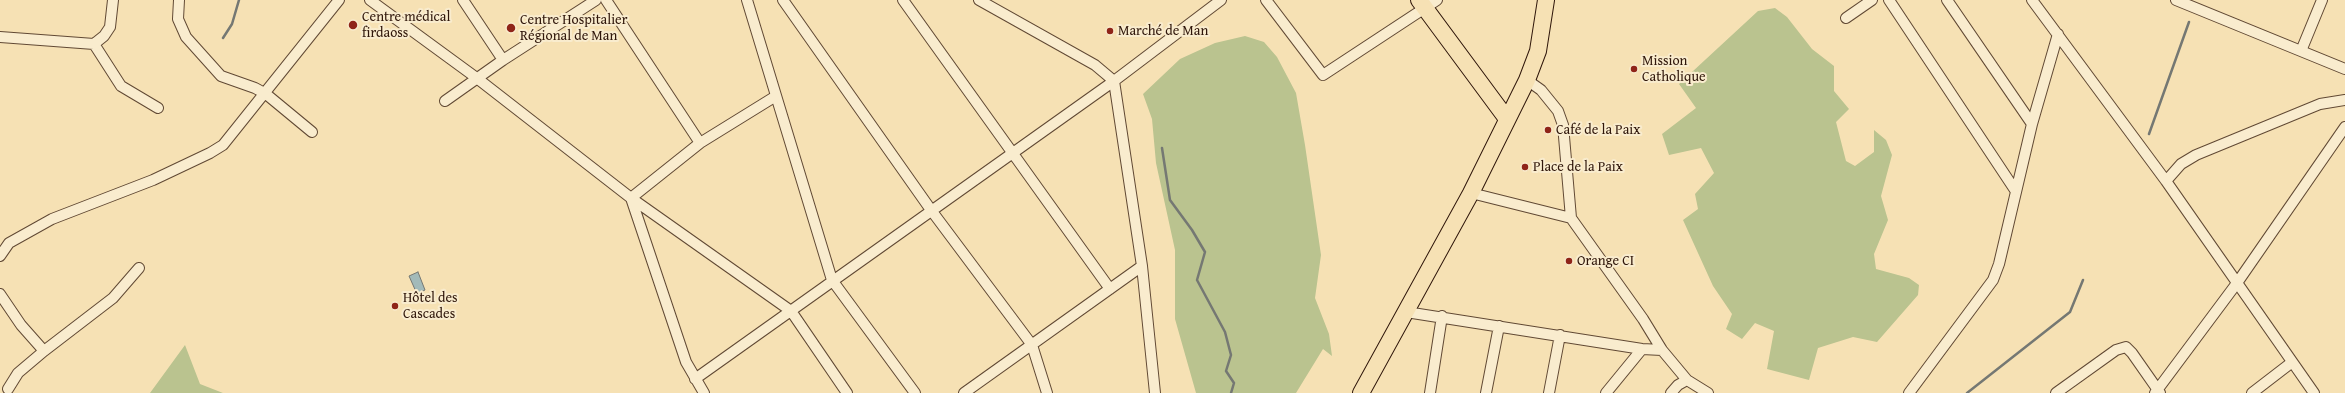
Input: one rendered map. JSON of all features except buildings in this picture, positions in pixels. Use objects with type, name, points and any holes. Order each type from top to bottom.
[{"type":"main road","points":[[1361,393],[1471,193],[1527,80],[1538,51],[1546,0]]},
{"type":"main road","points":[[1427,3],[1507,120]]},
{"type":"street","points":[[0,36],[94,44],[104,36],[110,27],[113,0]]},
{"type":"street","points":[[179,0],[180,27],[186,37],[221,76],[255,88],[266,94],[312,132]]},
{"type":"street","points":[[0,256],[9,243],[52,219],[153,180],[210,153],[223,145],[266,94],[340,0]]},
{"type":"street","points":[[370,0],[478,79],[631,198],[791,311],[847,393]]},
{"type":"street","points":[[464,0],[503,60]]},
{"type":"street","points":[[445,101],[503,60],[596,0]]},
{"type":"street","points":[[606,0],[700,143]]},
{"type":"street","points":[[746,0],[832,280],[915,393]]},
{"type":"street","points":[[783,0],[931,210],[1032,345],[1047,393]]},
{"type":"street","points":[[903,0],[1110,289]]},
{"type":"street","points":[[979,0],[1095,65],[1114,81],[1142,266],[1155,393]]},
{"type":"street","points":[[695,378],[1114,81],[1221,0]]},
{"type":"street","points":[[1266,0],[1323,75],[1427,3]]},
{"type":"street","points":[[1846,18],[1872,0]]},
{"type":"street","points":[[1889,0],[2015,190]]},
{"type":"street","points":[[1947,0],[2032,124]]},
{"type":"street","points":[[2032,0],[2166,181],[2291,363],[2314,393]]},
{"type":"street","points":[[2176,0],[2345,69]]},
{"type":"street","points":[[2301,51],[2322,0]]},
{"type":"street","points":[[1909,393],[1993,280],[1999,264],[2015,190],[2032,124],[2058,34]]},
{"type":"street","points":[[94,44],[121,86],[158,108]]},
{"type":"street","points":[[1527,80],[1541,90],[1558,111],[1562,125],[1571,218],[1643,319],[1662,350],[1687,380],[1708,393]]},
{"type":"street","points":[[631,198],[700,143],[776,96]]},
{"type":"street","points":[[2166,181],[2181,164],[2196,155],[2320,104],[2345,100]]},
{"type":"street","points":[[2056,393],[2116,350],[2126,347],[2132,353],[2158,392],[2237,283],[2345,127]]},
{"type":"street","points":[[1471,193],[1571,218]]},
{"type":"street","points":[[631,198],[686,362],[704,393]]},
{"type":"street","points":[[964,393],[1142,266]]},
{"type":"street","points":[[8,389],[18,373],[113,298],[139,268]]},
{"type":"street","points":[[0,294],[21,326],[44,351]]},
{"type":"street","points":[[1406,312],[1442,316],[1642,349],[1662,350]]},
{"type":"street","points":[[1430,393],[1442,316]]},
{"type":"street","points":[[1486,393],[1499,326]]},
{"type":"street","points":[[1549,393],[1560,335]]},
{"type":"street","points":[[1606,393],[1642,349]]},
{"type":"street","points":[[2252,393],[2291,363]]},
{"type":"street","points":[[1671,393],[1678,385],[1687,380]]},
{"type":"green space","points":[[1775,8],[1787,17],[1812,49],[1834,66],[1834,91],[1849,109],[1836,122],[1846,161],[1855,166],[1874,152],[1874,130],[1886,140],[1892,155],[1881,196],[1888,220],[1874,254],[1876,269],[1909,278],[1919,285],[1918,295],[1877,342],[1853,337],[1818,348],[1809,380],[1767,369],[1774,331],[1755,323],[1742,339],[1726,329],[1732,314],[1713,286],[1683,220],[1698,209],[1695,194],[1714,173],[1701,148],[1669,155],[1662,134],[1696,108],[1679,84],[1758,11]]},
{"type":"green space","points":[[1245,36],[1264,42],[1277,57],[1296,93],[1321,255],[1315,298],[1329,334],[1332,356],[1323,349],[1296,393],[1196,393],[1175,319],[1175,250],[1156,163],[1152,119],[1143,94],[1180,59],[1215,43]]},
{"type":"green space","points":[[185,345],[200,384],[223,393],[150,393]]},
{"type":"water","points":[[418,272],[425,290],[417,294],[409,276]]},
{"type":"waterway","points":[[223,38],[232,24],[239,0]]},
{"type":"waterway","points":[[2149,134],[2189,22]]},
{"type":"waterway","points":[[1162,148],[1170,200],[1192,230],[1205,252],[1197,280],[1225,332],[1231,355],[1226,371],[1234,383],[1231,393]]},
{"type":"waterway","points":[[1967,393],[2070,312],[2083,280]]},
{"type":"place","name":"Centre médical firdaoss","points":[[353,25]]},
{"type":"place","name":"Centre Hospitalier Régional de Man","points":[[511,28]]},
{"type":"place","name":"Marché de Man","points":[[1110,31]]},
{"type":"place","name":"Mission Catholique","points":[[1634,69]]},
{"type":"place","name":"Café de la Paix","points":[[1548,130]]},
{"type":"place","name":"Place de la Paix","points":[[1525,167]]},
{"type":"place","name":"Orange CI","points":[[1569,261]]},
{"type":"place","name":"Hôtel des Cascades","points":[[395,306]]}]
